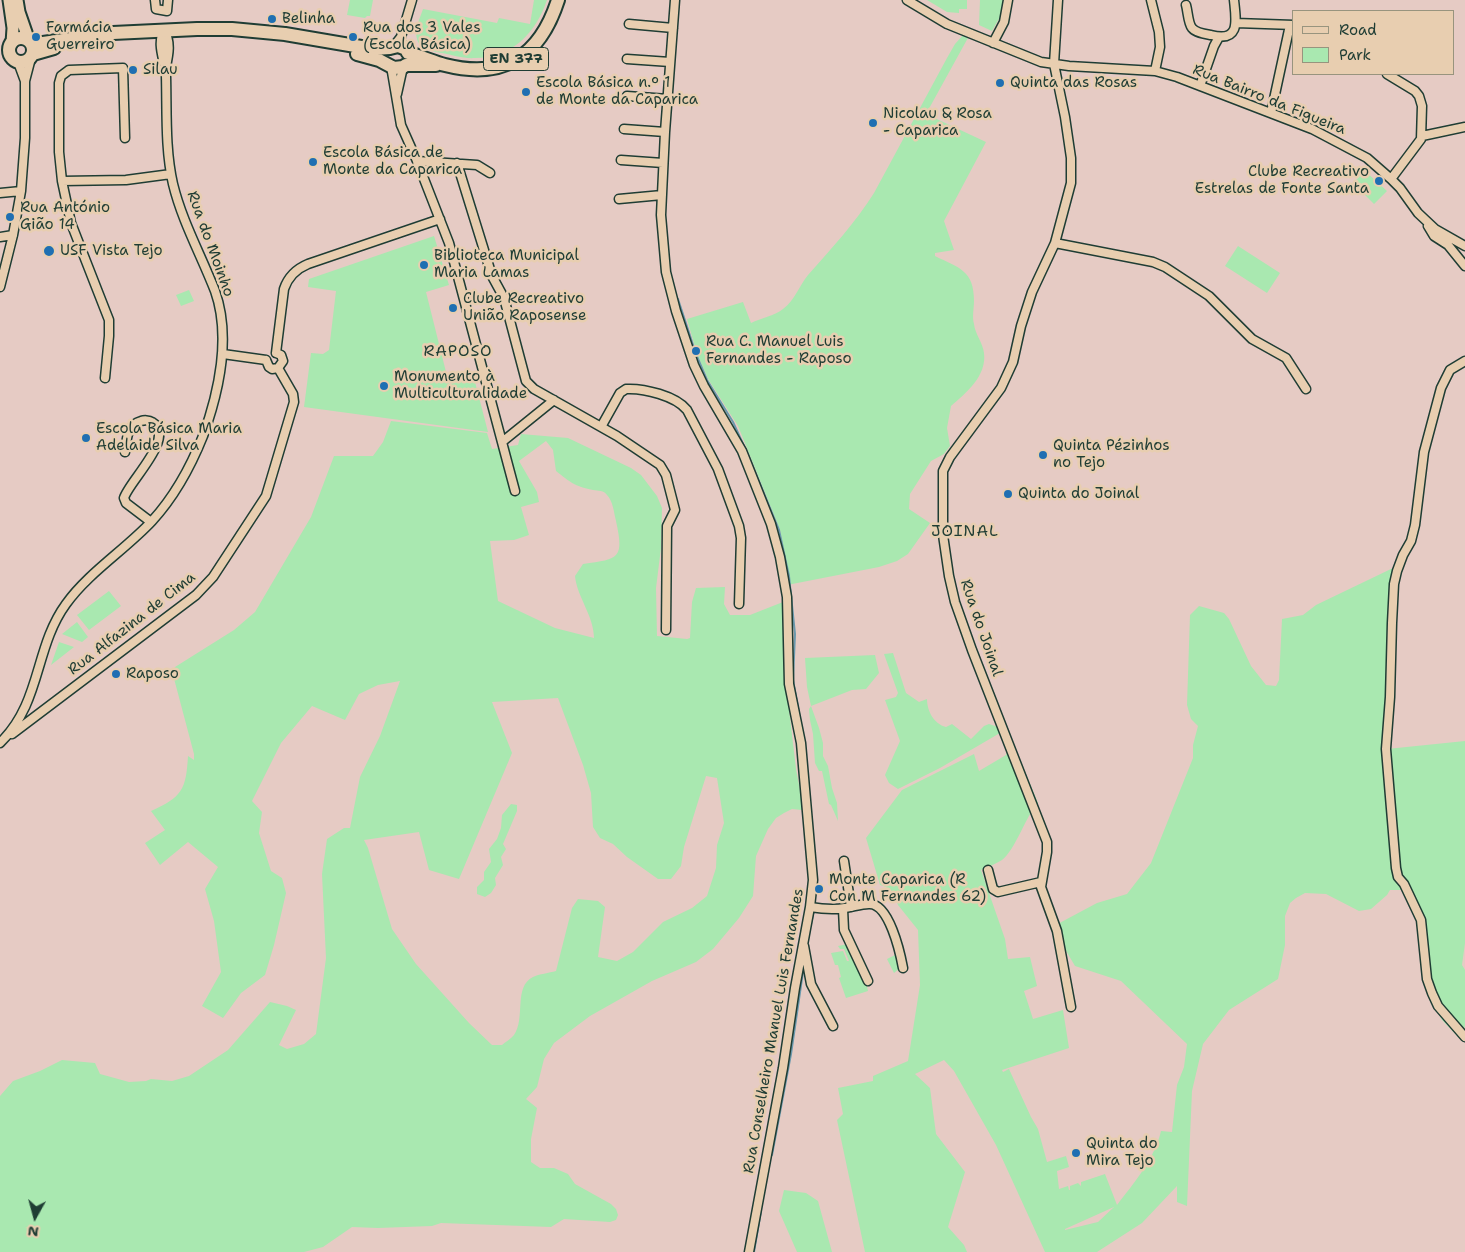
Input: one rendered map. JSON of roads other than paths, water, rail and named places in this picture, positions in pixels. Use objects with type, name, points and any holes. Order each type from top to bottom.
[{"type":"main road","name":"EN 377","points":[[0,58],[23,62],[31,49],[43,43],[113,33],[164,35],[232,29],[285,34],[399,55],[424,57],[443,65],[483,70],[501,66],[527,53],[539,41],[551,21],[558,0]]},
{"type":"main road","name":"EN 377","points":[[7,47],[20,39],[31,49]]},
{"type":"main road","points":[[7,47],[11,56],[16,61]]},
{"type":"street","points":[[7,47],[13,28],[9,0]]},
{"type":"street","points":[[0,287],[13,235],[21,191],[25,81],[31,49],[17,0]]},
{"type":"street","points":[[155,0],[156,10],[167,11],[168,0]]},
{"type":"street","points":[[396,98],[399,55],[412,0]]},
{"type":"street","name":"Rua Conselheiro Manuel Luis Fernandes","points":[[675,0],[662,195],[662,243],[666,272],[676,311],[699,376],[742,451],[771,524],[780,557],[787,606],[789,684],[801,743],[813,880],[783,1068],[749,1252]]},
{"type":"street","name":"Rua Bairro da Figueira","points":[[907,0],[947,24],[1041,62],[1155,71],[1200,86],[1312,129],[1368,158],[1392,179],[1423,218],[1435,229],[1465,246]]},
{"type":"street","points":[[993,43],[1004,22],[1008,0]]},
{"type":"street","name":"Rua do Joinal","points":[[1058,0],[1054,64],[1065,117],[1071,183],[1055,243],[1032,292],[1021,326],[1013,362],[1001,388],[950,457],[943,471],[943,535],[955,602],[1047,842],[1041,887],[1057,931],[1071,1007]]},
{"type":"street","points":[[1151,0],[1159,32],[1160,47],[1155,71]]},
{"type":"street","points":[[1186,5],[1193,30],[1219,38],[1231,34],[1236,23],[1234,0]]},
{"type":"street","points":[[1236,23],[1292,25],[1271,113]]},
{"type":"street","points":[[630,24],[673,28]]},
{"type":"street","name":"Rua do Moinho","points":[[1,742],[20,719],[27,706],[51,631],[61,610],[73,595],[151,522],[176,488],[203,436],[209,417],[223,354],[223,334],[217,298],[184,218],[171,174],[166,70],[169,52],[164,35]]},
{"type":"street","points":[[1200,86],[1214,46],[1219,38]]},
{"type":"street","points":[[399,55],[396,98],[401,125],[440,219],[458,275],[515,491]]},
{"type":"street","points":[[627,59],[670,62]]},
{"type":"street","points":[[16,61],[25,81]]},
{"type":"street","points":[[105,378],[110,336],[109,320],[71,223],[62,181],[59,152],[58,89],[65,72],[75,69],[123,68],[125,138]]},
{"type":"street","points":[[1388,75],[1411,88],[1417,93],[1422,103],[1422,136],[1392,179]]},
{"type":"street","points":[[628,96],[668,99]]},
{"type":"street","points":[[1422,136],[1465,127]]},
{"type":"street","points":[[624,129],[665,132]]},
{"type":"street","points":[[621,160],[664,163]]},
{"type":"street","points":[[417,161],[477,165],[490,174]]},
{"type":"street","points":[[457,163],[492,276],[504,298],[524,378],[531,387],[657,462],[666,474],[675,510],[667,526],[666,630]]},
{"type":"street","points":[[62,181],[126,180],[171,174]]},
{"type":"street","points":[[0,193],[21,191]]},
{"type":"street","points":[[619,199],[662,195]]},
{"type":"street","points":[[1423,218],[1434,236],[1448,245],[1465,266]]},
{"type":"street","points":[[276,352],[284,290],[291,276],[298,268],[440,219]]},
{"type":"street","points":[[0,237],[13,235]]},
{"type":"street","points":[[1055,243],[1154,262],[1165,267],[1209,296],[1246,335],[1286,358],[1306,389]]},
{"type":"street","points":[[276,352],[281,355],[283,361],[278,368],[272,369],[268,367],[266,360],[269,354],[276,352]]},
{"type":"street","points":[[223,354],[266,360]]},
{"type":"street","points":[[1465,361],[1450,370],[1441,388],[1424,452],[1413,533],[1397,571],[1392,623],[1390,697],[1386,749],[1398,877],[1404,884],[1421,920],[1427,979],[1432,992],[1438,1006],[1465,1037]]},
{"type":"street","name":"Rua Alfazina de Cima","points":[[1,742],[196,595],[213,577],[262,503],[268,487],[294,402],[293,394],[278,368]]},
{"type":"street","points":[[601,427],[620,393],[626,389],[639,390],[674,399],[682,403],[718,469],[739,526],[741,538],[739,604]]},
{"type":"street","points":[[502,442],[554,400]]},
{"type":"street","points":[[125,452],[130,428],[134,423],[144,420],[151,421],[157,427],[160,434],[159,441],[124,498],[126,503],[151,522]]},
{"type":"street","points":[[844,861],[847,908],[844,930],[868,982]]},
{"type":"street","points":[[988,870],[992,889],[998,892],[1041,882]]},
{"type":"street","points":[[810,907],[826,909],[877,905],[883,910],[904,968]]},
{"type":"street","points":[[804,942],[812,984],[833,1026]]},
{"type":"waterway","points":[[678,299],[696,354],[707,380],[733,422],[779,530],[789,576],[795,634],[793,680],[803,735]]},
{"type":"waterway","points":[[811,924],[814,910]]},
{"type":"waterway","points":[[807,945],[810,928]]},
{"type":"waterway","points":[[772,1155],[791,1054],[804,965]]},
{"type":"waterway","points":[[754,1252],[761,1211]]},
{"type":"place","name":"Belinha","points":[[272,19]]},
{"type":"place","name":"Farmácia Guerreiro","points":[[36,37]]},
{"type":"place","name":"Rua dos 3 Vales (Escola Básica)","points":[[353,37]]},
{"type":"place","name":"Silau","points":[[133,70]]},
{"type":"place","name":"Quinta das Rosas","points":[[1000,83]]},
{"type":"place","name":"Escola Básica n.º 1 de Monte da Caparica","points":[[526,92]]},
{"type":"place","name":"Nicolau & Rosa - Caparica","points":[[873,123]]},
{"type":"place","name":"Escola Básica de Monte da Caparica","points":[[313,162]]},
{"type":"place","name":"Clube Recreativo Estrelas de Fonte Santa","points":[[1379,181]]},
{"type":"place","name":"Rua António Gião 14","points":[[10,217]]},
{"type":"place","name":"USF Vista Tejo","points":[[49,251]]},
{"type":"place","name":"Biblioteca Municipal Maria Lamas","points":[[424,265]]},
{"type":"place","name":"Clube Recreativo União Raposense","points":[[453,308]]},
{"type":"place","name":"Rua C. Manuel Luis Fernandes - Raposo","points":[[696,351]]},
{"type":"place","name":"Monumento à Multiculturalidade","points":[[384,386]]},
{"type":"place","name":"Escola Básica Maria Adelaide Silva","points":[[86,438]]},
{"type":"place","name":"Quinta Pézinhos no Tejo","points":[[1043,455]]},
{"type":"place","name":"Quinta do Joinal","points":[[1008,494]]},
{"type":"place","name":"Raposo","points":[[116,674]]},
{"type":"place","name":"Monte Caparica (R Con M Fernandes 62)","points":[[819,889]]},
{"type":"place","name":"Quinta do Mira Tejo","points":[[1076,1153]]},
{"type":"district","name":"RAPOSO","points":[[458,352]]},
{"type":"district","name":"JOINAL","points":[[965,532]]}]
